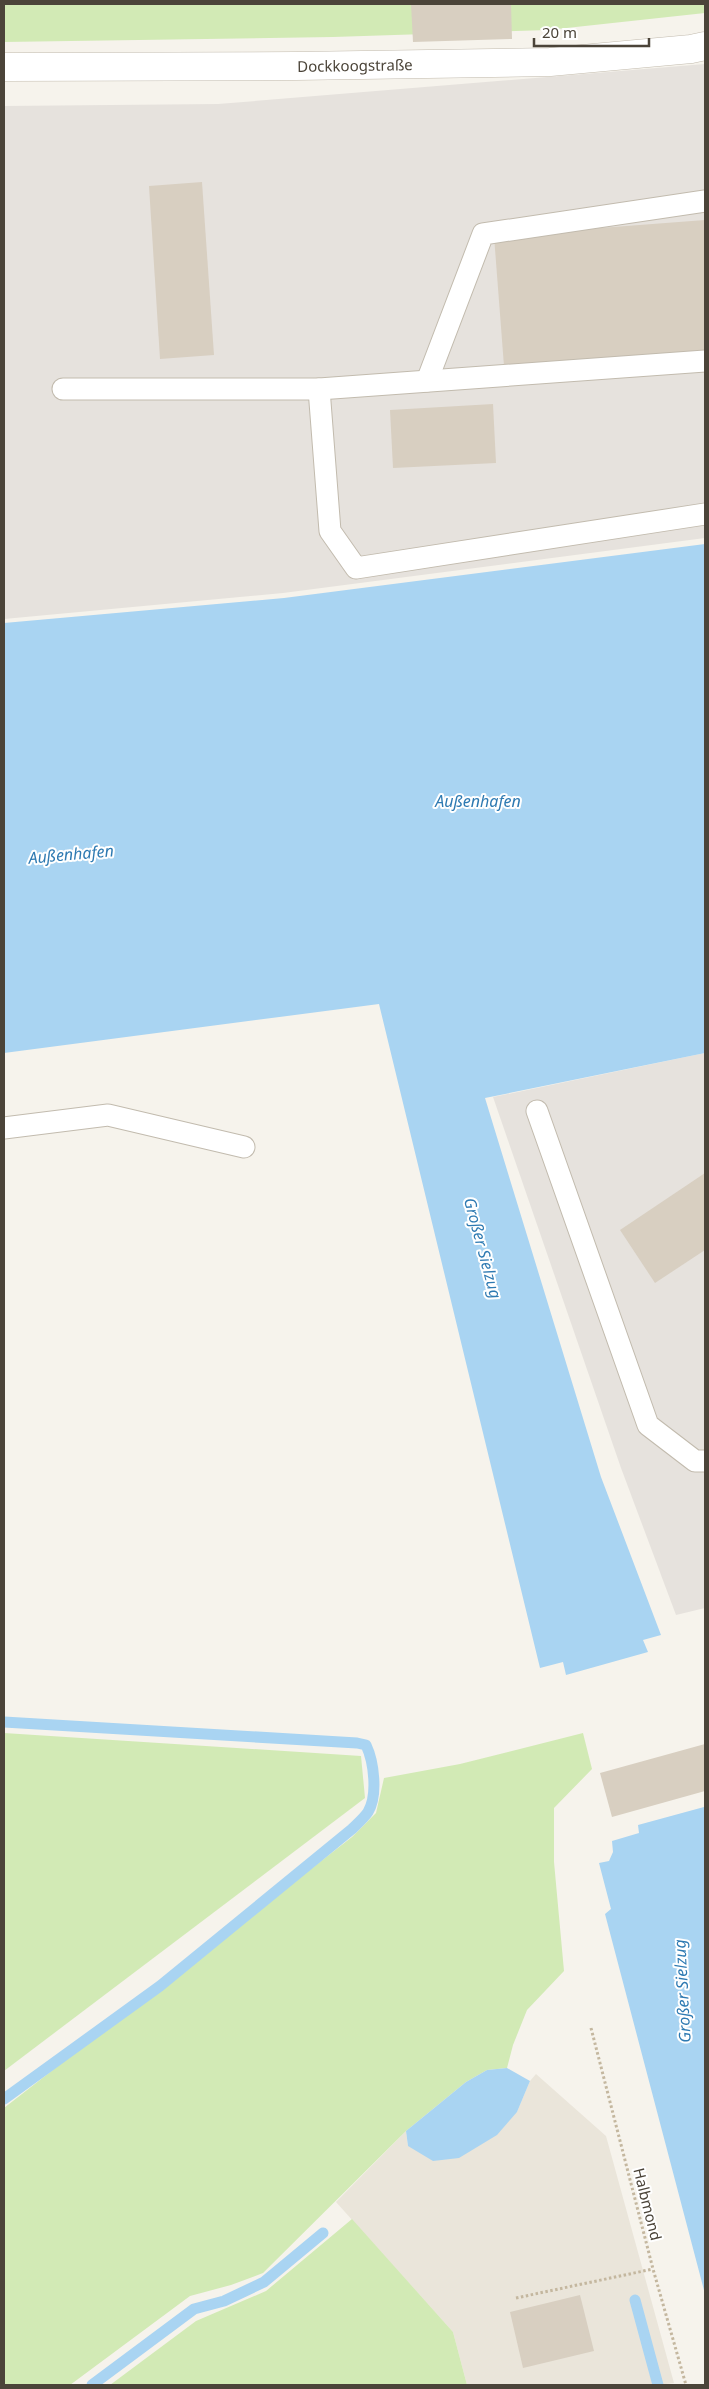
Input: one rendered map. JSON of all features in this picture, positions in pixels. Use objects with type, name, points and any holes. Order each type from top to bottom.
[{"type":"street","name":"Dockkoogstraße","points":[[4,67],[296,66],[550,62],[691,50],[705,46]]},
{"type":"lane","points":[[427,381],[483,234],[705,201]]},
{"type":"lane","points":[[63,389],[319,389],[705,361]]},
{"type":"lane","points":[[319,389],[330,531],[356,568],[705,514]]},
{"type":"lane","points":[[537,1111],[648,1425],[695,1461],[705,1461]]},
{"type":"lane","points":[[4,1128],[108,1115],[244,1147]]},
{"type":"path","name":"Halbmond","points":[[591,2028],[653,2269],[686,2385]]},
{"type":"path","points":[[516,2298],[653,2269]]},
{"type":"shaded area","points":[[705,64],[705,538],[283,593],[4,619],[4,106],[218,104]]},
{"type":"shaded area","points":[[705,1053],[705,1608],[676,1615],[621,1468],[493,1097]]},
{"type":"shaded area","points":[[536,2074],[606,2136],[674,2383],[658,2385],[467,2385],[453,2332],[336,2202],[406,2131],[408,2146],[517,2112],[530,2081]]},
{"type":"green space","points":[[4,4],[705,4],[705,13],[548,30],[333,37],[4,42]]},
{"type":"green space","points":[[4,1733],[361,1756],[365,1798],[4,2071]]},
{"type":"green space","points":[[583,1733],[592,1769],[554,1808],[554,1862],[564,1971],[527,2010],[513,2045],[507,2068],[487,2070],[466,2082],[406,2131],[263,2273],[231,2285],[190,2296],[70,2385],[4,2385],[4,2108],[352,1837],[376,1813],[384,1778],[460,1764]]},
{"type":"green space","points":[[352,2219],[453,2332],[467,2385],[110,2385],[196,2321],[266,2291]]},
{"type":"water","name":"Außenhafen","points":[[705,544],[705,1053],[485,1098],[601,1477],[661,1635],[643,1640],[648,1652],[566,1675],[563,1662],[540,1668],[379,1004],[4,1053],[4,623],[284,598]]},
{"type":"water","name":"Großer Sielzug","points":[[704,1807],[705,2294],[605,1914],[611,1909],[599,1863],[609,1861],[613,1852],[612,1841],[639,1833],[638,1825]]},
{"type":"water","points":[[507,2068],[530,2081],[517,2112],[497,2135],[459,2158],[433,2161],[408,2146],[406,2131],[466,2082],[487,2070]]},
{"type":"building","points":[[411,4],[511,4],[512,39],[413,42]]},
{"type":"building","points":[[202,182],[214,355],[160,359],[149,186]]},
{"type":"building","points":[[705,220],[705,350],[504,366],[494,236]]},
{"type":"building","points":[[493,404],[496,463],[393,468],[390,410]]},
{"type":"building","points":[[705,1173],[705,1250],[655,1283],[620,1230]]},
{"type":"building","points":[[705,1744],[705,1791],[612,1817],[600,1773]]},
{"type":"building","points":[[580,2295],[594,2351],[523,2368],[510,2312]]},
{"type":"waterway","points":[[4,1722],[357,1743],[366,1745],[374,1778],[373,1797],[368,1812],[352,1829],[160,1986],[4,2099]]},
{"type":"waterway","points":[[92,2385],[194,2309],[224,2301],[264,2282],[323,2233]]},
{"type":"waterway","points":[[635,2300],[658,2385]]}]
